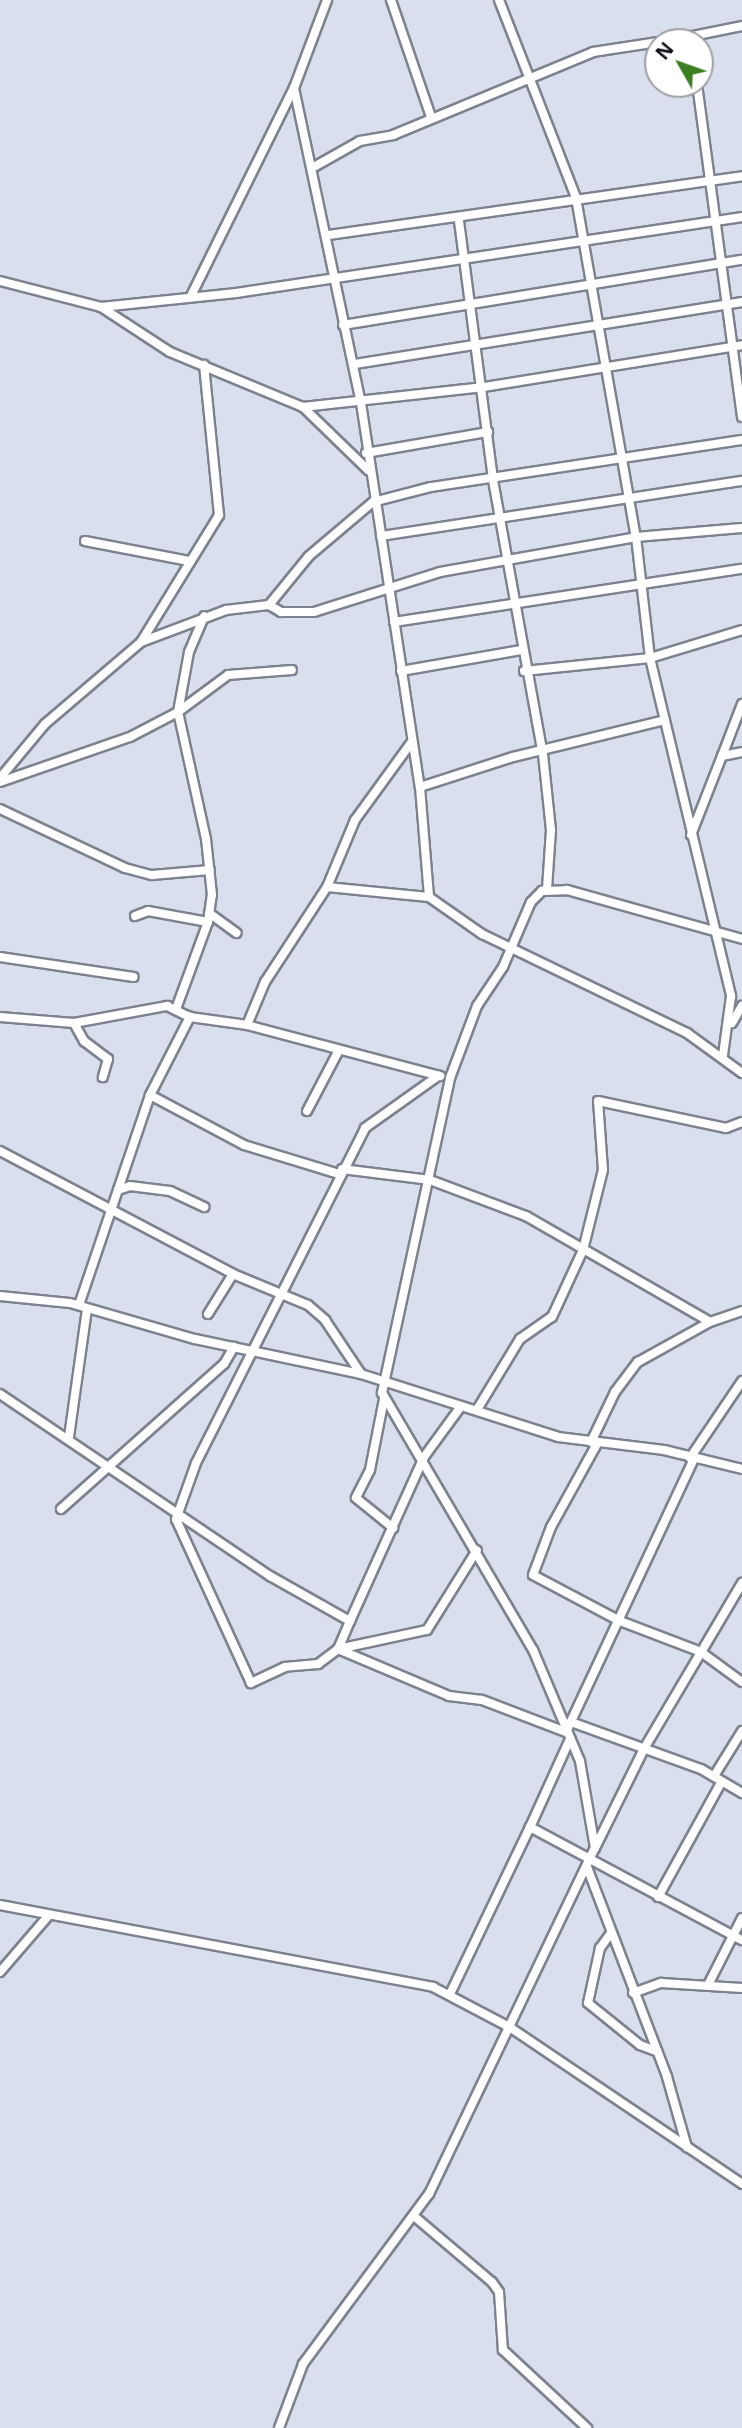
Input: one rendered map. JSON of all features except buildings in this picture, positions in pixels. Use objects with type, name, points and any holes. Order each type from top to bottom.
[{"type":"street","points":[[191,296],[294,88],[327,0]]},
{"type":"street","points":[[391,0],[431,117]]},
{"type":"street","points":[[499,0],[576,198],[636,537],[650,658],[712,929],[725,969],[732,1023]]},
{"type":"street","points":[[714,35],[742,26]]},
{"type":"street","points":[[312,168],[360,141],[393,135],[529,78],[623,44],[644,43]]},
{"type":"street","points":[[294,88],[329,236],[343,325],[355,364],[368,470],[381,536],[411,743],[420,787],[429,897]]},
{"type":"street","points":[[699,98],[742,417]]},
{"type":"street","points":[[329,236],[459,221],[576,198],[742,176]]},
{"type":"street","points":[[101,307],[463,260],[584,239],[742,217]]},
{"type":"street","points":[[393,1528],[356,1498],[370,1469],[384,1399],[382,1382],[430,1180],[450,1079],[470,1020],[511,947],[531,902],[547,888],[551,830],[543,754],[524,671],[493,481],[484,387],[469,304],[459,221]]},
{"type":"street","points":[[343,325],[592,281],[742,260]]},
{"type":"street","points":[[0,281],[101,307],[145,338],[303,407],[368,470]]},
{"type":"street","points":[[355,364],[742,302]]},
{"type":"street","points":[[303,407],[361,403],[484,387],[742,345]]},
{"type":"street","points":[[141,642],[219,515],[204,365]]},
{"type":"street","points":[[366,453],[488,432]]},
{"type":"street","points":[[0,780],[45,724],[141,642],[204,616],[269,604],[309,556],[373,502],[396,494],[493,481],[621,457],[742,440]]},
{"type":"street","points":[[381,536],[742,481]]},
{"type":"street","points":[[269,604],[281,612],[314,612],[387,586],[508,561],[636,537],[742,528]]},
{"type":"street","points":[[85,541],[189,561]]},
{"type":"street","points":[[394,622],[742,569]]},
{"type":"street","points":[[176,1009],[209,918],[210,870],[178,712],[189,652],[204,616]]},
{"type":"street","points":[[524,671],[650,658],[742,630]]},
{"type":"street","points":[[401,671],[521,650]]},
{"type":"street","points":[[0,780],[130,737],[178,712],[228,675],[292,670]]},
{"type":"street","points":[[691,835],[742,704]]},
{"type":"street","points":[[420,787],[513,757],[543,754],[665,720]]},
{"type":"street","points":[[247,1024],[265,982],[327,887],[355,820],[411,743]]},
{"type":"street","points":[[722,756],[742,752]]},
{"type":"street","points":[[0,809],[125,868],[152,875],[210,870]]},
{"type":"street","points":[[327,887],[429,897],[511,947],[723,1055],[742,1073]]},
{"type":"street","points":[[547,888],[742,939]]},
{"type":"street","points":[[135,916],[148,911],[209,918],[237,933]]},
{"type":"street","points":[[0,957],[134,977]]},
{"type":"street","points":[[0,1017],[74,1023],[157,1005],[176,1009],[190,1017],[247,1024],[450,1079]]},
{"type":"street","points":[[723,1055],[732,1023],[742,1006]]},
{"type":"street","points":[[69,1437],[83,1307],[109,1209],[150,1095],[190,1017]]},
{"type":"street","points":[[74,1023],[84,1041],[108,1059],[103,1077]]},
{"type":"street","points":[[307,1111],[339,1050]]},
{"type":"street","points":[[438,1076],[368,1125],[340,1171],[178,1509],[177,1530],[247,1680],[257,1684],[285,1667],[318,1664],[338,1649],[427,1630],[477,1550]]},
{"type":"street","points":[[150,1095],[244,1145],[340,1171],[430,1180],[526,1216],[710,1322]]},
{"type":"street","points":[[478,1408],[520,1339],[552,1317],[583,1250],[603,1170],[598,1101],[726,1128],[742,1122]]},
{"type":"street","points":[[0,1151],[233,1274],[318,1311],[361,1374]]},
{"type":"street","points":[[118,1190],[130,1185],[170,1191],[204,1207]]},
{"type":"street","points":[[208,1314],[233,1274]]},
{"type":"street","points":[[0,1296],[83,1307],[253,1352],[361,1374],[459,1409],[478,1408],[558,1437],[742,1469]]},
{"type":"street","points":[[742,1311],[710,1322],[638,1362],[615,1392],[595,1442],[551,1527],[533,1575],[620,1621],[701,1652],[742,1682]]},
{"type":"street","points":[[61,1509],[224,1364],[234,1347]]},
{"type":"street","points":[[450,1994],[530,1827],[571,1723],[692,1459],[742,1381]]},
{"type":"street","points":[[0,1394],[178,1509],[270,1576],[350,1621]]},
{"type":"street","points":[[384,1399],[424,1457],[528,1640],[587,1786],[595,1848]]},
{"type":"street","points":[[338,1649],[424,1457],[459,1409]]},
{"type":"street","points":[[279,2428],[303,2364],[415,2217],[511,2028],[645,1747],[742,1583]]},
{"type":"street","points":[[338,1649],[449,1696],[482,1700],[568,1736]]},
{"type":"street","points":[[571,1723],[645,1747],[718,1778],[742,1793]]},
{"type":"street","points":[[657,1897],[742,1731]]},
{"type":"street","points":[[530,1827],[588,1865],[738,1937]]},
{"type":"street","points":[[588,1865],[656,2051],[687,2147]]},
{"type":"street","points":[[0,1905],[280,1962],[406,1981],[450,1994],[511,2028],[742,2184]]},
{"type":"street","points":[[0,1972],[49,1916]]},
{"type":"street","points":[[708,1985],[738,1937],[742,1918]]},
{"type":"street","points":[[611,1933],[600,1948],[588,2003],[640,2045],[656,2051]]},
{"type":"street","points":[[633,1993],[661,1983],[742,1988]]},
{"type":"street","points":[[415,2217],[492,2282],[499,2292],[503,2350],[587,2428]]}]
